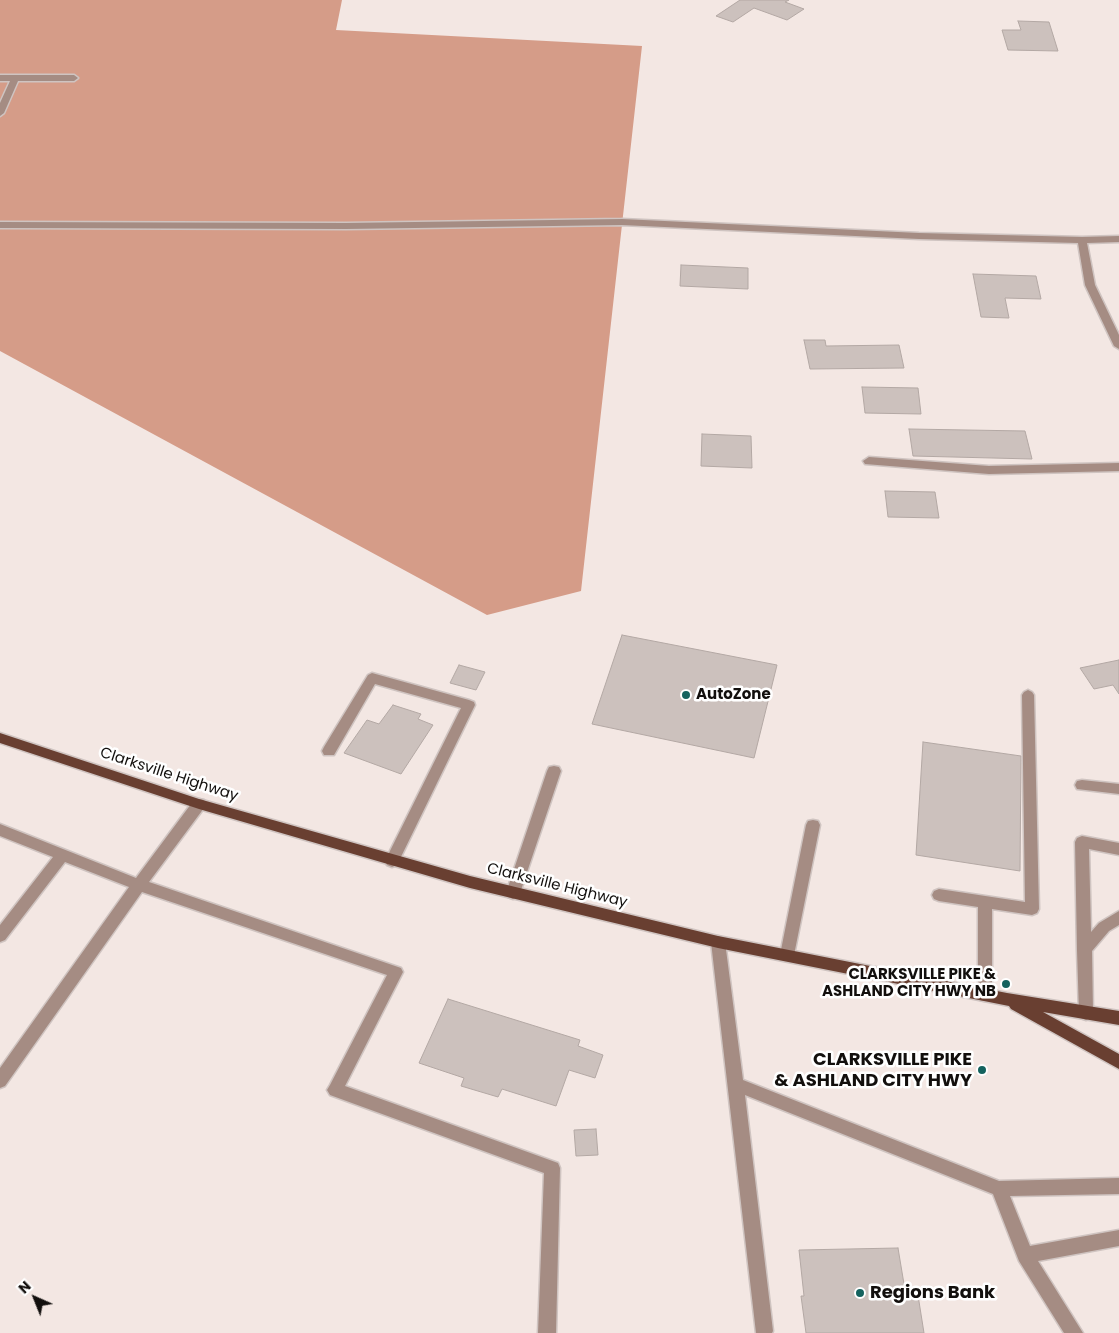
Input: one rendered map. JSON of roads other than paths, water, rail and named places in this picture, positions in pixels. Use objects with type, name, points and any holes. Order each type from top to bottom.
[{"type":"main road","name":"Clarksville Highway","points":[[0,738],[199,804],[392,861],[513,893],[718,942],[985,995],[1119,1018]]},
{"type":"main road","points":[[1007,999],[1119,1062]]},
{"type":"street","points":[[0,78],[74,78]]},
{"type":"street","points":[[0,113],[15,78]]},
{"type":"street","points":[[0,225],[346,226],[622,222],[919,236],[1082,240],[1119,239]]},
{"type":"street","points":[[1082,240],[1090,285],[1119,346]]},
{"type":"street","points":[[869,460],[989,470],[1119,467]]},
{"type":"street","points":[[330,750],[372,678],[469,705],[392,861]]},
{"type":"street","points":[[939,895],[1032,909],[1028,695]]},
{"type":"street","points":[[513,893],[554,771]]},
{"type":"street","points":[[1082,785],[1119,789]]},
{"type":"street","points":[[0,1081],[199,804]]},
{"type":"street","points":[[787,955],[813,825]]},
{"type":"street","points":[[0,830],[139,885],[396,972],[335,1090],[552,1168],[547,1333]]},
{"type":"street","points":[[1086,1013],[1082,842],[1119,849]]},
{"type":"street","points":[[0,936],[62,856]]},
{"type":"street","points":[[985,902],[985,995]]},
{"type":"street","points":[[1085,954],[1104,927],[1119,917]]},
{"type":"street","points":[[718,942],[764,1331]]},
{"type":"street","points":[[736,1084],[999,1189],[1119,1186]]},
{"type":"street","points":[[999,1189],[1025,1255],[1074,1333]]},
{"type":"street","points":[[1025,1255],[1119,1238]]},
{"type":"place","name":"AutoZone","points":[[686,695]]},
{"type":"place","name":"CLARKSVILLE PIKE & ASHLAND CITY HWY NB","points":[[1006,984]]},
{"type":"place","name":"CLARKSVILLE PIKE & ASHLAND CITY HWY","points":[[982,1070]]},
{"type":"place","name":"Regions Bank","points":[[860,1293]]}]
